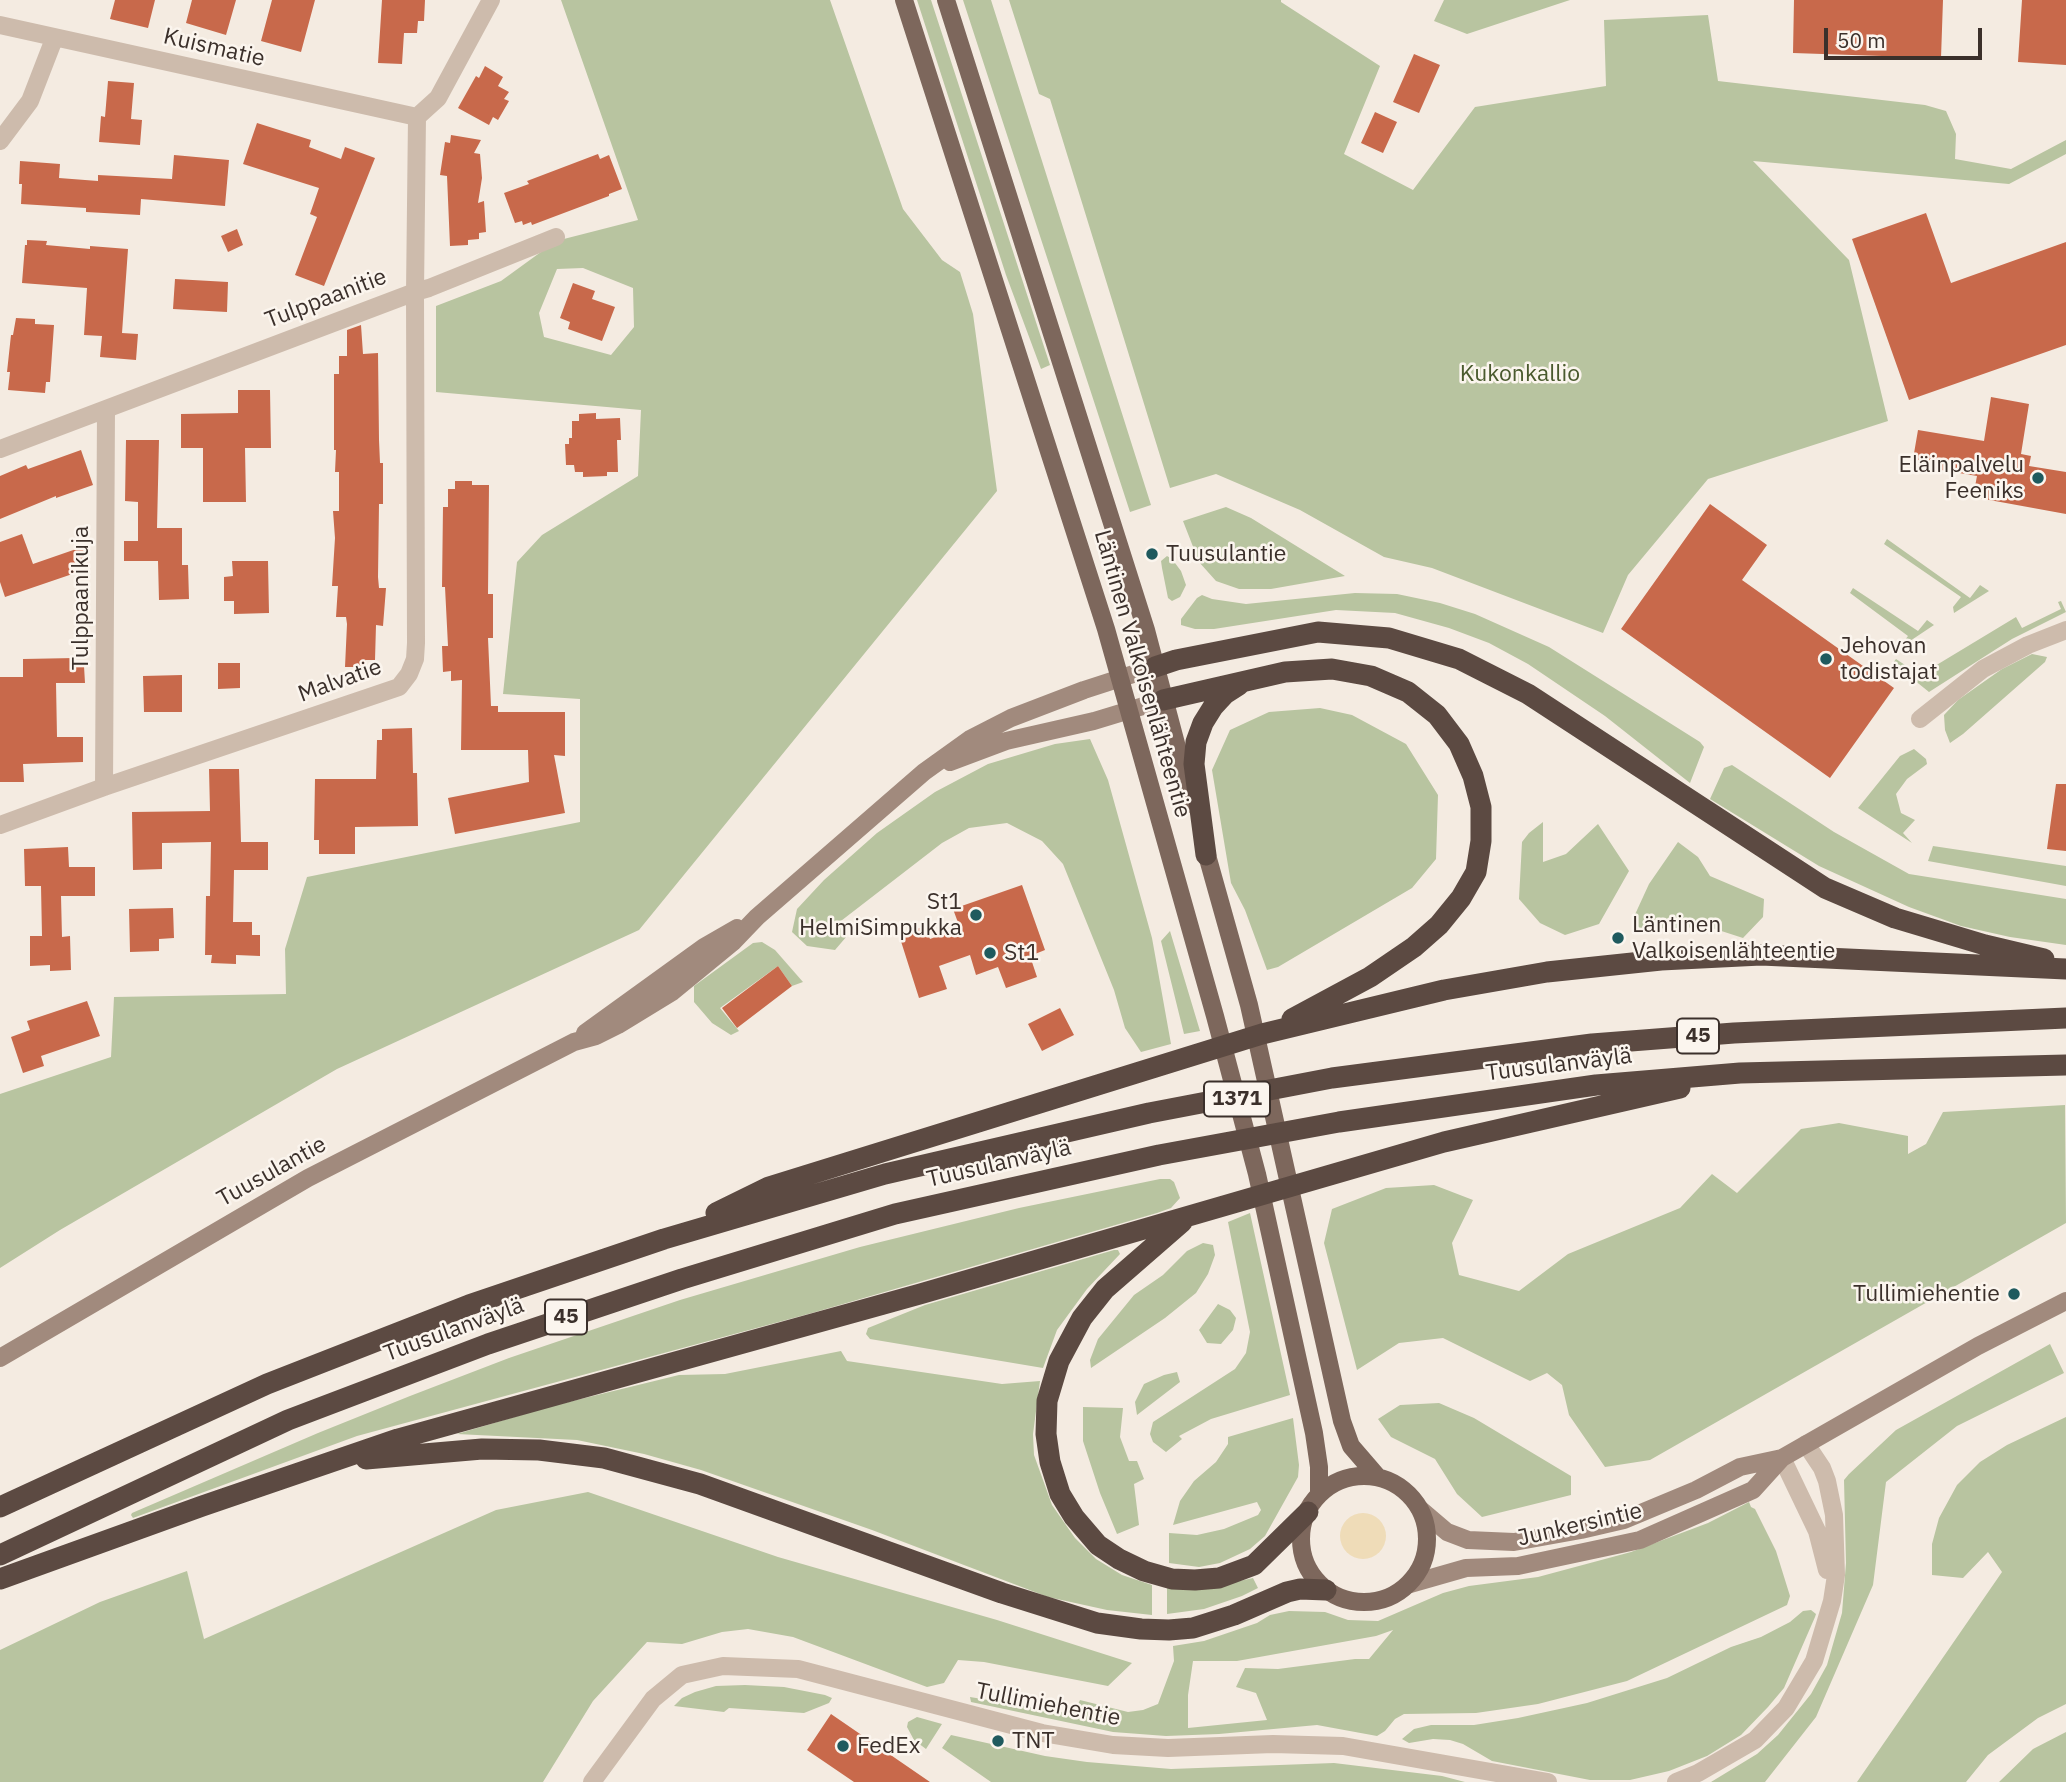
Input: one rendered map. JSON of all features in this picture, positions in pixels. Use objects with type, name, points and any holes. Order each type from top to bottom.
[{"type":"highway","points":[[1155,667],[1176,660],[1318,632],[1389,638],[1459,659],[1528,694],[1825,888],[1895,918],[2066,966]]},
{"type":"highway","points":[[1163,700],[1285,672],[1332,669],[1371,676],[1408,692],[1437,715],[1459,744],[1473,776],[1481,807],[1481,841],[1476,872],[1461,898],[1439,925],[1414,947],[1312,1016]]},
{"type":"highway","points":[[1206,855],[1194,764],[1196,742],[1213,707],[1243,681]]},
{"type":"highway","points":[[664,1239],[769,1187],[1262,1034],[1312,1016],[1444,990],[1547,972],[1661,960],[1761,955],[2066,966]]},
{"type":"highway","name":"Tuusulanväylä","points":[[0,1507],[267,1384],[469,1306],[664,1239],[886,1174],[1149,1112],[1332,1078],[1592,1044],[1734,1033],[2066,1018]]},
{"type":"highway","name":"Tuusulanväylä","points":[[0,1555],[288,1420],[488,1344],[682,1279],[895,1214],[1159,1155],[1339,1122],[1596,1085],[1740,1073],[2066,1065]]},
{"type":"highway","points":[[0,1579],[398,1439],[920,1294],[1444,1142],[1740,1073]]},
{"type":"highway","points":[[1192,1214],[1105,1289],[1082,1318],[1059,1361],[1047,1401],[1046,1434],[1057,1486],[1074,1517],[1098,1545],[1144,1571],[1172,1579],[1219,1578],[1254,1565],[1313,1503]]},
{"type":"highway","points":[[296,1473],[375,1458],[482,1449],[539,1450],[604,1458],[700,1484],[1002,1594],[1097,1623],[1141,1629],[1194,1628],[1234,1615],[1287,1592],[1300,1589],[1326,1590]]},
{"type":"main road","name":"Läntinen Valkoisenlähteentie","points":[[904,0],[1120,676],[1215,1016],[1256,1174],[1314,1433],[1319,1467],[1313,1503]]},
{"type":"main road","name":"Läntinen Valkoisenlähteentie","points":[[946,0],[1142,617],[1249,1005],[1342,1421],[1351,1446],[1376,1475]]},
{"type":"main road","name":"Tuusulantie","points":[[0,1358],[308,1178],[574,1042],[704,947],[757,917],[924,772],[970,739],[1011,718],[1120,676],[1155,667]]},
{"type":"main road","name":"Tuusulantie","points":[[924,772],[1006,741],[1094,721],[1163,700]]},
{"type":"main road","name":"Junkersintie","points":[[1410,1584],[1466,1568],[1518,1566],[1640,1540],[1753,1490],[1782,1458],[1978,1346],[2066,1301]]},
{"type":"main road","name":"Junkersintie","points":[[1420,1509],[1447,1532],[1468,1540],[1514,1542],[1625,1520],[1696,1490],[1740,1467],[1782,1458]]},
{"type":"main road","points":[[1364,1474],[1376,1475],[1394,1482],[1409,1493],[1420,1509],[1426,1545],[1410,1584],[1391,1597],[1369,1604],[1346,1600],[1326,1590],[1314,1577],[1306,1562],[1302,1537],[1313,1503],[1339,1479],[1364,1474]]},
{"type":"street","points":[[416,117],[438,97],[491,0]]},
{"type":"street","name":"Kuismatie","points":[[0,25],[416,117]]},
{"type":"street","points":[[0,141],[30,101],[54,39]]},
{"type":"street","name":"Tulppaanitie","points":[[0,449],[415,292],[416,117]]},
{"type":"street","points":[[415,292],[556,237]]},
{"type":"street","name":"Malvatie","points":[[0,825],[399,687],[409,674],[415,659],[416,643],[415,292]]},
{"type":"street","name":"Tulppaanikuja","points":[[104,787],[106,410]]},
{"type":"street","points":[[1920,719],[1983,669],[2028,645],[2066,630]]},
{"type":"street","points":[[1676,1782],[1698,1773],[1755,1740],[1786,1708],[1814,1661],[1832,1601],[1836,1575],[1834,1515],[1822,1468],[1806,1444]]},
{"type":"street","points":[[1782,1458],[1817,1531],[1832,1601]]},
{"type":"street","name":"Tullimiehentie","points":[[592,1782],[653,1699],[682,1675],[723,1666],[798,1669],[1042,1733],[1113,1745],[1168,1748],[1273,1744],[1343,1746],[1548,1782]]},
{"type":"green space","points":[[561,0],[830,0],[903,209],[942,260],[960,272],[973,314],[997,491],[639,930],[337,1069],[60,1230],[0,1268],[0,1094],[111,1057],[114,997],[286,994],[285,949],[307,877],[580,822],[580,699],[503,694],[517,562],[542,535],[638,476],[641,410],[436,392],[436,306],[501,281],[556,241],[638,220]],"holes":[[[583,268],[633,288],[634,327],[611,355],[544,337],[539,313],[557,269]]]},
{"type":"green space","points":[[917,0],[931,0],[1050,365],[1041,369],[1006,275]]},
{"type":"green space","points":[[963,0],[991,0],[1151,505],[1130,512]]},
{"type":"green space","name":"Kukonkallio","points":[[1009,0],[1281,0],[1380,66],[1344,154],[1413,190],[1475,107],[1606,86],[1604,20],[1708,15],[1718,81],[1925,105],[1946,111],[1956,134],[1955,159],[2011,169],[2066,140],[2066,154],[2009,184],[1753,161],[1849,260],[1888,421],[1708,479],[1628,575],[1603,633],[1432,568],[1384,557],[1300,510],[1216,474],[1170,488],[1050,99],[1039,94]]},
{"type":"green space","points":[[1444,0],[1570,0],[1467,34],[1434,21]]},
{"type":"green space","points":[[1226,507],[1251,518],[1345,576],[1271,589],[1239,589],[1216,581],[1199,562],[1183,521]]},
{"type":"green space","points":[[1887,539],[1970,598],[1980,585],[1989,591],[1954,613],[1953,607],[1961,597],[1884,544]]},
{"type":"green space","points":[[1167,556],[1181,571],[1186,585],[1180,597],[1172,601],[1168,598],[1161,561]]},
{"type":"green space","points":[[1853,588],[1918,631],[1927,620],[1934,625],[1901,647],[1908,636],[1850,593]]},
{"type":"green space","points":[[1355,593],[1397,594],[1440,603],[1475,614],[1549,647],[1700,742],[1704,747],[1690,783],[1605,716],[1528,664],[1489,643],[1449,628],[1395,613],[1336,610],[1214,629],[1195,629],[1181,625],[1181,619],[1202,595],[1246,604]]},
{"type":"green space","points":[[2061,601],[2066,612],[2012,639],[1929,692],[1893,663],[1896,659],[1920,675],[2016,617],[2022,628],[2061,609],[2058,602]]},
{"type":"green space","points":[[2032,654],[2047,657],[2045,662],[1950,743],[1945,730],[1944,715],[1958,700],[2002,669]]},
{"type":"green space","points":[[1320,708],[1352,715],[1406,744],[1438,795],[1436,859],[1412,888],[1278,967],[1267,970],[1245,910],[1231,883],[1212,770],[1230,730],[1269,712]]},
{"type":"green space","points":[[1090,739],[1108,780],[1152,938],[1171,1044],[1141,1052],[1125,1028],[1114,990],[1063,864],[1042,841],[1007,823],[969,828],[942,843],[837,924],[847,936],[835,950],[807,946],[792,932],[797,909],[824,880],[877,833],[935,792],[988,764],[1055,744]]},
{"type":"green space","points":[[1914,749],[1926,759],[1927,764],[1907,779],[1896,794],[1901,813],[1915,820],[1903,833],[1912,843],[1858,808],[1900,756]]},
{"type":"green space","points":[[1732,765],[1834,832],[1909,874],[2066,899],[2066,945],[1961,926],[1909,907],[1819,866],[1710,799],[1724,768]]},
{"type":"green space","points":[[1543,822],[1543,862],[1566,854],[1598,824],[1629,871],[1599,924],[1565,935],[1540,923],[1519,899],[1522,842]]},
{"type":"green space","points":[[1678,842],[1698,857],[1710,876],[1764,899],[1763,917],[1743,938],[1709,927],[1641,929],[1632,921],[1649,884]]},
{"type":"green space","points":[[1933,846],[2066,866],[2066,886],[1928,861]]},
{"type":"green space","points":[[1170,931],[1200,1031],[1184,1034],[1161,941]]},
{"type":"green space","points":[[762,942],[775,950],[803,982],[792,986],[778,966],[720,1008],[739,1031],[731,1035],[712,1023],[694,1002],[694,986],[753,943]]},
{"type":"green space","points":[[2065,1105],[2066,1223],[1650,1460],[1605,1467],[1569,1415],[1562,1385],[1547,1373],[1530,1381],[1443,1338],[1399,1343],[1357,1370],[1324,1243],[1332,1209],[1386,1188],[1434,1185],[1473,1200],[1452,1243],[1459,1275],[1519,1291],[1568,1254],[1680,1208],[1712,1174],[1737,1193],[1801,1129],[1839,1123],[1908,1136],[1908,1154],[1926,1144],[1943,1112]]},
{"type":"green space","points":[[1160,1179],[1174,1182],[1180,1198],[1171,1208],[1157,1213],[812,1313],[357,1436],[133,1518],[131,1515],[410,1396],[509,1358],[680,1300],[860,1247],[1019,1208]]},
{"type":"green space","points":[[1250,1213],[1290,1395],[1211,1419],[1179,1436],[1182,1439],[1166,1452],[1153,1442],[1150,1434],[1153,1422],[1235,1369],[1246,1353],[1250,1332],[1228,1222]]},
{"type":"green space","points":[[1203,1243],[1213,1245],[1215,1255],[1208,1274],[1196,1293],[1165,1318],[1091,1368],[1090,1360],[1098,1339],[1134,1295],[1163,1275],[1187,1251]]},
{"type":"green space","points":[[1118,1250],[1120,1254],[1087,1289],[1057,1330],[1043,1368],[870,1339],[866,1334],[868,1328],[925,1305]]},
{"type":"green space","points":[[1218,1304],[1230,1310],[1236,1318],[1233,1330],[1221,1344],[1207,1343],[1199,1330]]},
{"type":"green space","points":[[2050,1344],[2064,1373],[1957,1426],[1886,1482],[1873,1585],[1816,1717],[1765,1782],[1711,1782],[1757,1754],[1778,1735],[1811,1694],[1827,1665],[1842,1613],[1846,1563],[1844,1480],[1896,1430]]},
{"type":"green space","points":[[841,1351],[847,1361],[1002,1384],[1040,1381],[1033,1434],[1034,1455],[1052,1505],[1075,1538],[1096,1559],[1122,1575],[1152,1585],[1152,1615],[1107,1610],[1048,1597],[872,1530],[701,1470],[644,1454],[577,1440],[457,1434],[548,1407],[679,1375],[725,1374]]},
{"type":"green space","points":[[1177,1372],[1180,1382],[1137,1415],[1135,1402],[1144,1384]]},
{"type":"green space","points":[[1439,1403],[1474,1418],[1571,1476],[1571,1495],[1482,1517],[1457,1494],[1435,1459],[1391,1437],[1378,1419],[1400,1405]]},
{"type":"green space","points":[[1083,1407],[1123,1408],[1120,1437],[1129,1461],[1137,1461],[1144,1479],[1134,1484],[1139,1525],[1117,1534],[1083,1441]]},
{"type":"green space","points":[[2066,1417],[2066,1704],[2038,1718],[1988,1755],[1966,1782],[1857,1782],[2002,1572],[1988,1552],[1963,1578],[1932,1575],[1932,1544],[1939,1518],[1957,1485],[1980,1462],[2007,1445]]},
{"type":"green space","points":[[1293,1418],[1298,1477],[1265,1536],[1250,1549],[1220,1563],[1199,1567],[1169,1563],[1169,1533],[1197,1535],[1224,1529],[1258,1515],[1261,1510],[1257,1502],[1173,1525],[1180,1501],[1194,1481],[1216,1462],[1228,1444],[1228,1437]]},
{"type":"green space","points":[[588,1492],[778,1557],[997,1620],[1132,1663],[1108,1686],[984,1662],[958,1660],[944,1683],[927,1687],[793,1637],[748,1629],[722,1632],[682,1644],[647,1642],[593,1701],[543,1782],[0,1782],[0,1650],[100,1602],[187,1571],[204,1639],[496,1510]]},
{"type":"green space","points":[[1749,1502],[1776,1551],[1790,1596],[1787,1605],[1627,1681],[1538,1704],[1476,1713],[1404,1714],[1377,1736],[1317,1725],[1166,1736],[1113,1732],[971,1702],[970,1697],[1073,1714],[1080,1700],[1128,1712],[1143,1710],[1158,1704],[1174,1661],[1173,1646],[1204,1641],[1257,1623],[1270,1615],[1289,1611],[1325,1612],[1348,1620],[1378,1621],[1443,1593],[1469,1586],[1538,1577],[1631,1552],[1708,1523]],"holes":[[[1393,1630],[1369,1659],[1278,1669],[1245,1668],[1236,1687],[1256,1693],[1267,1720],[1188,1728],[1188,1695],[1193,1661],[1237,1661],[1376,1636]]]},
{"type":"green space","points":[[1253,1578],[1258,1588],[1242,1596],[1204,1609],[1167,1614],[1167,1588],[1199,1590]]},
{"type":"green space","points":[[1811,1610],[1816,1614],[1815,1617],[1784,1688],[1768,1707],[1741,1735],[1707,1756],[1669,1771],[1630,1780],[1590,1780],[1492,1761],[1463,1744],[1450,1740],[1433,1739],[1409,1743],[1402,1739],[1414,1729],[1431,1725],[1474,1725],[1518,1718],[1587,1703],[1667,1678],[1731,1647],[1761,1637],[1790,1622],[1803,1611]]},
{"type":"green space","points":[[716,1686],[784,1687],[832,1698],[829,1703],[804,1713],[729,1708],[724,1712],[674,1706],[682,1698],[695,1692]]},
{"type":"green space","points":[[917,1717],[942,1724],[926,1749],[914,1740],[907,1727],[908,1722]]},
{"type":"green space","points":[[2066,1732],[2066,1782],[1999,1782],[2033,1749]]},
{"type":"green space","points":[[951,1735],[1045,1756],[1087,1762],[1171,1769],[1334,1763],[1442,1776],[1465,1782],[991,1782],[942,1748]]},
{"type":"sand","points":[[1363,1513],[1379,1520],[1386,1536],[1379,1552],[1363,1559],[1347,1552],[1340,1536],[1347,1520]]},
{"type":"building","points":[[115,0],[155,0],[148,28],[110,19]]},
{"type":"building","points":[[192,0],[236,0],[226,35],[186,23]]},
{"type":"building","points":[[272,0],[315,0],[301,52],[261,41]]},
{"type":"building","points":[[382,0],[425,0],[424,21],[418,21],[417,33],[404,33],[402,64],[378,63]]},
{"type":"building","points":[[1794,0],[1943,0],[1941,58],[1793,53]]},
{"type":"building","points":[[2022,0],[2066,0],[2066,65],[2018,62]]},
{"type":"building","points":[[1414,54],[1440,65],[1419,113],[1393,102]]},
{"type":"building","points":[[485,66],[503,77],[498,86],[509,92],[504,99],[509,101],[498,120],[493,117],[489,125],[458,108],[476,76],[479,78]]},
{"type":"building","points":[[108,81],[134,83],[131,119],[142,120],[140,145],[99,142],[101,116],[105,117]]},
{"type":"building","points":[[1375,112],[1397,122],[1383,153],[1361,143]]},
{"type":"building","points":[[257,123],[311,140],[309,147],[341,159],[345,147],[375,158],[324,286],[295,275],[317,217],[310,214],[319,188],[243,164]]},
{"type":"building","points":[[451,135],[481,140],[474,153],[480,154],[482,178],[478,203],[484,201],[486,232],[479,233],[479,239],[468,240],[468,245],[450,246],[447,176],[440,175],[445,142],[450,143]]},
{"type":"building","points":[[598,154],[600,159],[609,155],[622,189],[532,225],[531,222],[523,225],[522,221],[515,223],[504,193],[529,184],[527,181]]},
{"type":"building","points":[[174,155],[229,160],[225,206],[141,199],[140,215],[21,204],[20,161],[60,164],[59,178],[98,181],[98,175],[172,179]]},
{"type":"building","points":[[1926,213],[1951,283],[2066,242],[2066,345],[1909,400],[1852,239]]},
{"type":"building","points":[[237,229],[243,245],[228,252],[221,236]]},
{"type":"building","points":[[27,240],[47,241],[46,245],[90,249],[90,246],[128,249],[122,333],[138,334],[136,360],[100,357],[102,336],[84,335],[87,288],[22,283]]},
{"type":"building","points":[[175,279],[228,282],[227,312],[173,309]]},
{"type":"building","points":[[573,283],[595,291],[592,299],[615,307],[602,341],[568,329],[570,322],[560,318]]},
{"type":"building","points":[[16,318],[35,319],[35,324],[54,325],[50,382],[46,382],[45,393],[8,390],[11,335]]},
{"type":"building","points":[[361,325],[363,354],[378,353],[383,504],[379,504],[378,577],[379,588],[386,588],[383,626],[376,625],[375,660],[366,660],[365,667],[345,667],[346,617],[336,617],[338,586],[332,586],[335,538],[333,511],[339,511],[339,472],[335,472],[334,450],[334,374],[339,374],[339,356],[347,356],[347,330]]},
{"type":"building","points":[[238,390],[270,390],[271,448],[245,448],[246,502],[203,502],[203,448],[181,448],[181,414],[238,413]]},
{"type":"building","points":[[1991,397],[2029,404],[2021,454],[2031,456],[2029,466],[2066,472],[2066,514],[1973,497],[1977,476],[1912,465],[1918,430],[1984,441]]},
{"type":"building","points":[[596,413],[596,419],[620,418],[621,440],[617,440],[618,472],[607,472],[607,476],[583,477],[583,472],[575,472],[574,465],[566,465],[565,444],[569,444],[569,438],[572,438],[572,421],[579,421],[579,414]]},
{"type":"building","points":[[126,440],[159,440],[157,528],[182,528],[182,565],[188,565],[189,599],[159,600],[158,561],[124,561],[124,541],[138,541],[138,502],[125,501]]},
{"type":"building","points":[[81,450],[93,485],[56,496],[0,519],[0,476],[26,465],[28,469]]},
{"type":"building","points":[[455,481],[489,485],[488,594],[493,594],[493,638],[488,638],[491,706],[498,706],[498,712],[565,712],[565,756],[554,755],[565,813],[455,834],[448,798],[529,782],[528,750],[461,750],[462,680],[451,681],[451,671],[443,672],[442,646],[448,646],[445,587],[442,587],[443,507],[448,507],[448,489],[455,489]]},
{"type":"building","points":[[1710,504],[1767,545],[1742,580],[1894,688],[1830,778],[1621,629]]},
{"type":"building","points":[[22,534],[33,564],[82,547],[90,568],[5,597],[0,582],[0,542]]},
{"type":"building","points":[[232,561],[268,561],[269,613],[234,614],[234,601],[224,601],[224,577],[233,576]]},
{"type":"building","points":[[75,658],[75,666],[84,666],[85,683],[56,683],[57,737],[83,737],[83,762],[23,764],[24,782],[0,782],[0,677],[23,677],[23,659]]},
{"type":"building","points":[[218,663],[240,663],[240,688],[218,689]]},
{"type":"building","points":[[182,675],[182,712],[144,712],[143,676]]},
{"type":"building","points":[[412,728],[413,773],[417,773],[418,826],[355,827],[355,854],[319,854],[319,840],[314,840],[315,779],[376,779],[377,740],[382,740],[382,729]]},
{"type":"building","points":[[209,769],[239,769],[241,842],[268,842],[268,870],[234,870],[233,922],[252,922],[252,935],[260,935],[260,956],[236,955],[236,964],[211,963],[212,955],[205,955],[206,896],[210,896],[211,842],[162,843],[162,869],[133,870],[132,812],[210,811]]},
{"type":"building","points":[[2056,784],[2066,784],[2066,851],[2047,849]]},
{"type":"building","points":[[68,847],[69,867],[95,867],[95,896],[61,896],[62,937],[70,936],[71,970],[50,971],[50,965],[30,966],[30,936],[42,936],[41,886],[25,886],[24,849]]},
{"type":"building","points":[[1022,885],[1045,950],[1030,956],[1037,977],[1006,988],[998,967],[976,975],[970,955],[939,966],[947,989],[919,998],[899,935],[925,926],[930,939],[960,928],[953,909]]},
{"type":"building","points":[[173,908],[174,938],[159,939],[159,951],[130,952],[129,909]]},
{"type":"building","points":[[778,966],[792,986],[737,1028],[722,1008]]},
{"type":"building","points":[[87,1001],[100,1036],[41,1056],[44,1066],[23,1073],[11,1037],[30,1030],[27,1021]]},
{"type":"building","points":[[1060,1008],[1074,1035],[1042,1051],[1028,1024]]},
{"type":"building","name":"FedEx","points":[[831,1714],[930,1782],[854,1782],[807,1750]]},
{"type":"place","name":"Eläinpalvelu Feeniks","points":[[2038,478]]},
{"type":"place","name":"Tuusulantie","points":[[1152,554]]},
{"type":"place","name":"Jehovan todistajat","points":[[1826,659]]},
{"type":"place","name":"St1 HelmiSimpukka","points":[[976,915]]},
{"type":"place","name":"Läntinen Valkoisenlähteentie","points":[[1618,938]]},
{"type":"place","name":"St1","points":[[990,953]]},
{"type":"place","name":"Tullimiehentie","points":[[2014,1294]]},
{"type":"place","name":"TNT","points":[[998,1741]]},
{"type":"place","name":"FedEx","points":[[843,1746]]}]
